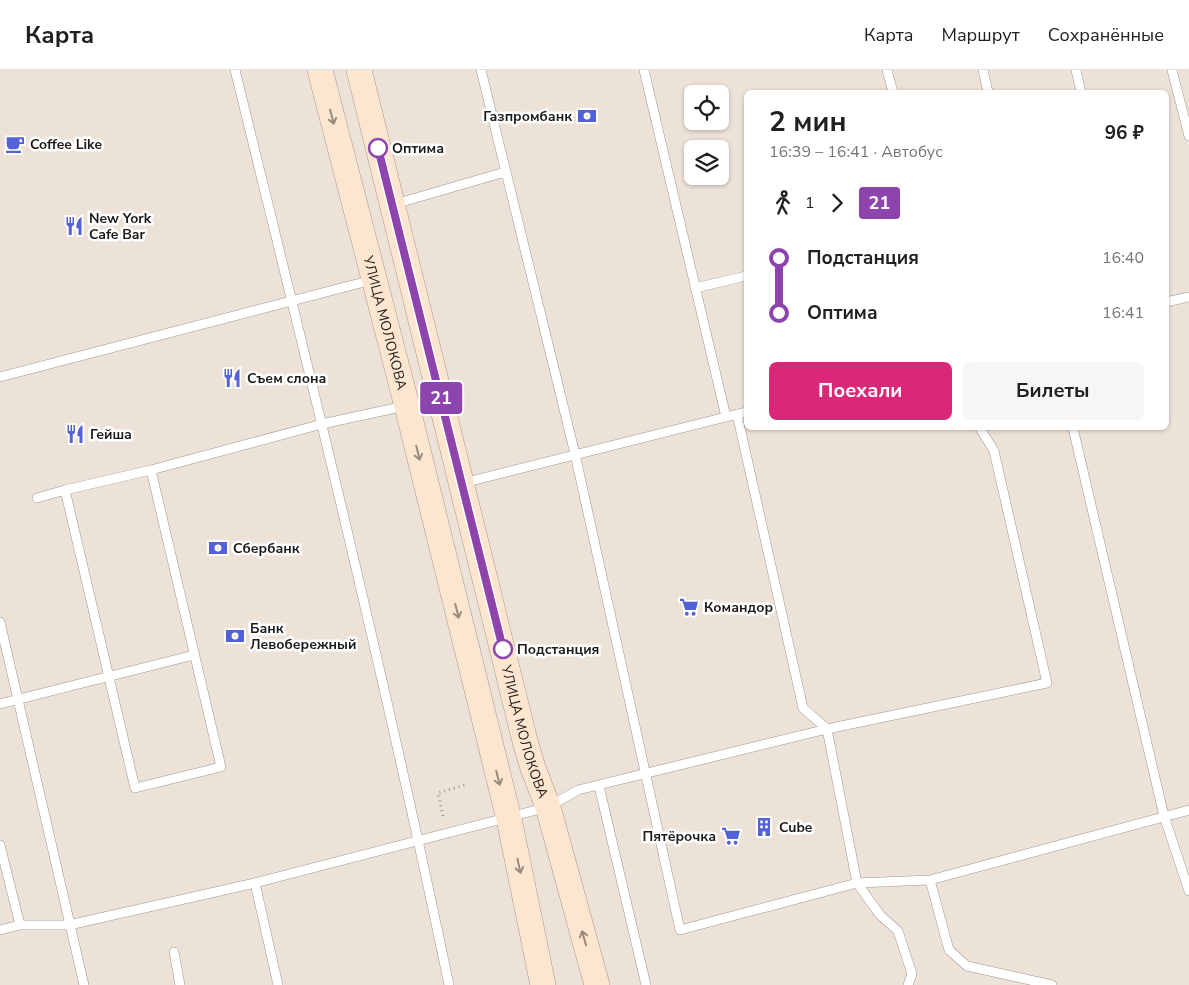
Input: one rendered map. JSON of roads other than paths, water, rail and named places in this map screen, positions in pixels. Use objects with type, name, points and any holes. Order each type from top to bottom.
[{"type":"main road","name":"УЛИЦА МОЛОКОВА","points":[[320,70],[407,406],[508,819],[543,985]]},
{"type":"main road","name":"УЛИЦА МОЛОКОВА","points":[[359,70],[525,741],[548,807],[597,985]]},
{"type":"main road","points":[[488,738],[513,750],[525,741]]},
{"type":"lane","points":[[235,70],[322,424],[419,842],[449,985]]},
{"type":"lane","points":[[480,70],[576,454],[680,930],[857,883],[930,880],[1189,810]]},
{"type":"lane","points":[[644,70],[726,417]]},
{"type":"lane","points":[[887,70],[892,90]]},
{"type":"lane","points":[[983,70],[988,90]]},
{"type":"lane","points":[[1076,70],[1081,90]]},
{"type":"lane","points":[[1172,70],[1189,136]]},
{"type":"lane","points":[[392,205],[505,172]]},
{"type":"lane","points":[[695,288],[744,276]]},
{"type":"lane","points":[[0,377],[374,280]]},
{"type":"lane","points":[[1169,301],[1189,298]]},
{"type":"lane","points":[[37,498],[151,470],[322,424],[407,406]]},
{"type":"lane","points":[[462,483],[744,412]]},
{"type":"lane","points":[[736,414],[803,708],[827,729],[857,883],[880,915],[898,931],[912,974],[908,985]]},
{"type":"lane","points":[[0,930],[20,925],[69,925],[255,883],[508,819],[548,807],[578,790],[827,729],[1047,683],[994,451],[981,430]]},
{"type":"lane","points":[[1073,430],[1164,816],[1189,891]]},
{"type":"lane","points":[[65,490],[134,788],[220,767],[151,470]]},
{"type":"lane","points":[[0,622],[84,985]]},
{"type":"lane","points":[[0,704],[194,655]]},
{"type":"lane","points":[[599,786],[646,985]]},
{"type":"lane","points":[[0,845],[20,925]]},
{"type":"lane","points":[[930,880],[949,950],[967,966],[1052,985]]},
{"type":"lane","points":[[255,883],[278,985]]},
{"type":"lane","points":[[174,952],[180,985]]},
{"type":"place","name":"Газпромбанк","points":[[587,116]]},
{"type":"place","name":"Coffee Like","points":[[15,144]]},
{"type":"place","name":"Оптима","points":[[378,148]]},
{"type":"place","name":"New York Cafe Bar","points":[[74,226]]},
{"type":"place","name":"Съем слона","points":[[232,378]]},
{"type":"place","name":"Гейша","points":[[75,434]]},
{"type":"place","name":"Сбербанк","points":[[218,548]]},
{"type":"place","name":"Командор","points":[[689,607]]},
{"type":"place","name":"Банк Левобережный","points":[[235,636]]},
{"type":"place","name":"Подстанция","points":[[503,649]]},
{"type":"place","name":"Cube","points":[[764,827]]},
{"type":"place","name":"Пятёрочка","points":[[731,836]]}]
